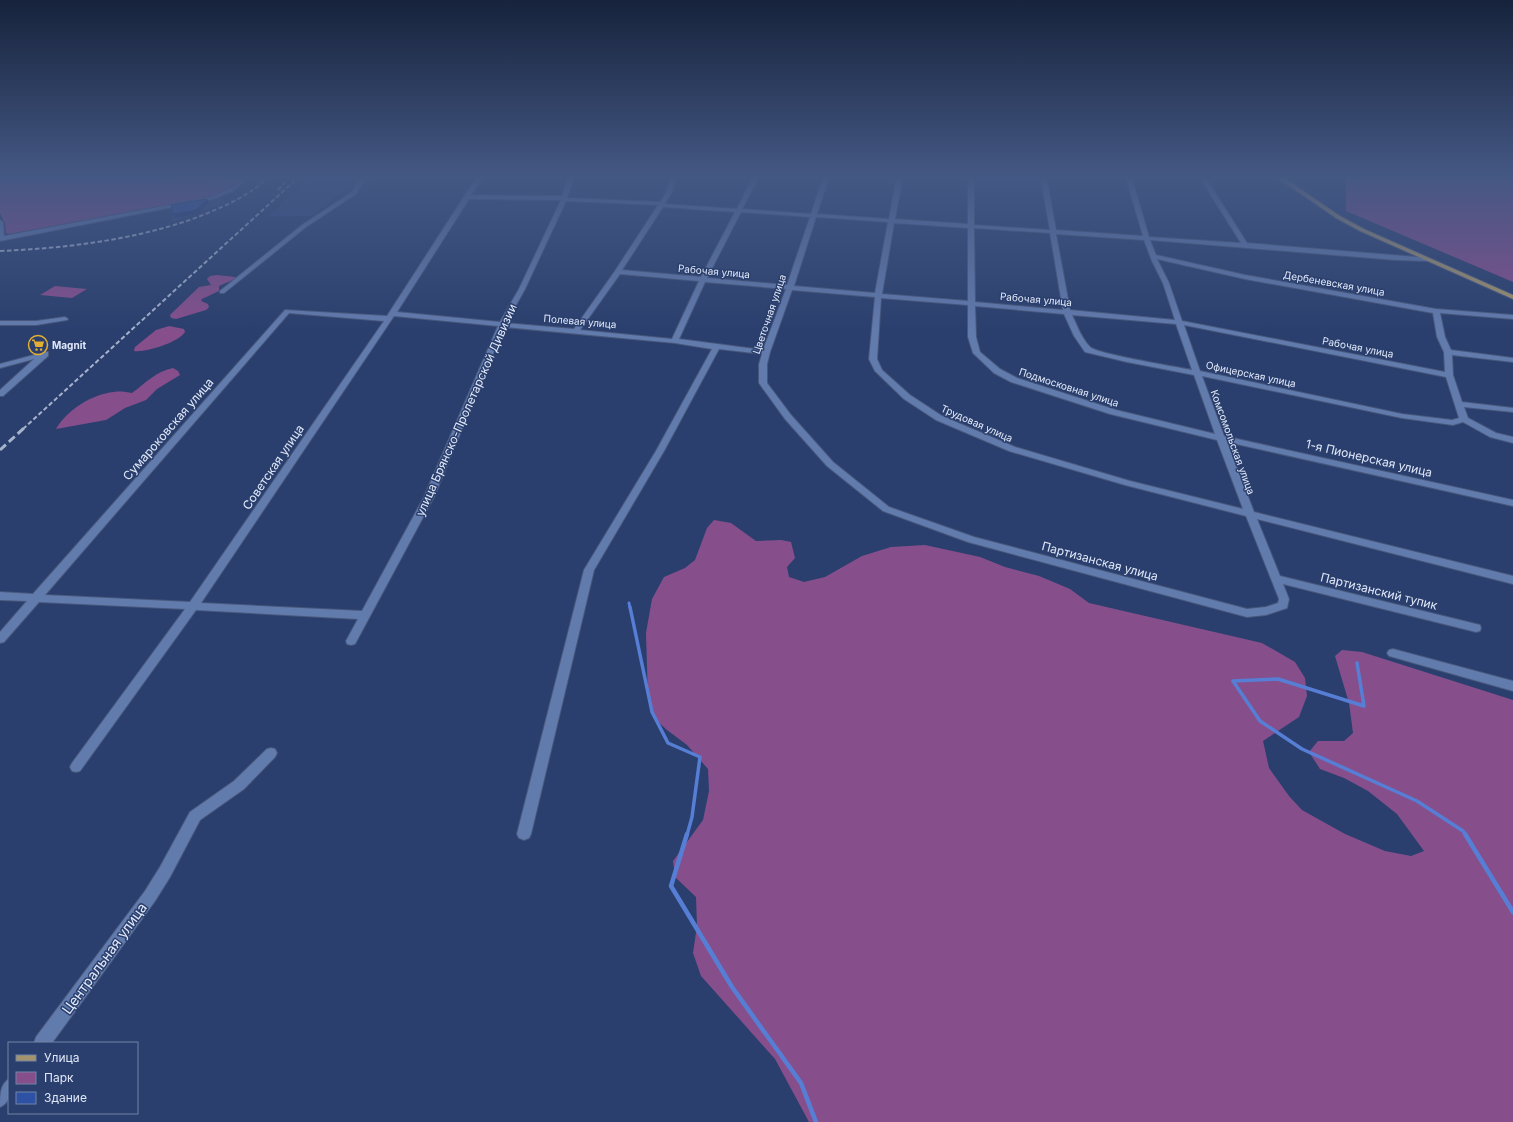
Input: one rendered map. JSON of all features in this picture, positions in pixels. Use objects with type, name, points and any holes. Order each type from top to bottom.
[{"type":"main road","points":[[1360,227],[1513,297]]},
{"type":"street","points":[[0,227],[1,238],[57,227]]},
{"type":"street","points":[[222,292],[302,227]]},
{"type":"street","name":"Советская улица","points":[[76,767],[193,606],[390,316],[447,227]]},
{"type":"street","name":"улица Брянско-Пролетарской Дивизии","points":[[351,642],[429,497],[502,324],[522,289],[551,227]]},
{"type":"street","points":[[576,331],[647,227]]},
{"type":"street","points":[[675,341],[703,280],[730,227]]},
{"type":"street","name":"Цветочная улица","points":[[809,227],[784,305],[766,352],[763,364],[763,384],[788,417],[830,464]]},
{"type":"street","name":"Трудовая улица","points":[[891,227],[878,296],[873,359],[879,370],[907,397],[938,418],[1012,449],[1128,483],[1249,513]]},
{"type":"street","name":"Подмосковная улица","points":[[972,227],[972,337],[977,353],[996,370],[1014,380],[1113,412],[1220,438]]},
{"type":"street","points":[[978,227],[1146,238],[1396,258],[1427,259]]},
{"type":"street","name":"Офицерская улица","points":[[1052,227],[1066,312],[1078,336],[1088,350],[1127,360],[1198,372],[1402,416],[1454,423],[1464,419]]},
{"type":"street","name":"Комсомольская улица","points":[[1143,227],[1153,256],[1165,281],[1178,322],[1198,372],[1220,438],[1249,513]]},
{"type":"street","points":[[1234,227],[1245,245]]},
{"type":"street","name":"Дербеневская улица","points":[[1153,256],[1245,277],[1436,311],[1513,317]]},
{"type":"street","name":"Рабочая улица","points":[[618,272],[1178,322],[1450,375]]},
{"type":"street","name":"Сумароковская улица","points":[[0,639],[288,311],[382,319],[390,316]]},
{"type":"street","points":[[1436,311],[1440,337],[1448,352],[1450,375],[1464,419],[1493,435],[1513,440]]},
{"type":"street","name":"Полевая улица","points":[[390,316],[576,331],[766,352]]},
{"type":"street","points":[[0,323],[36,323],[65,319]]},
{"type":"street","points":[[524,834],[589,570],[660,451],[717,347]]},
{"type":"street","points":[[1448,352],[1513,360]]},
{"type":"street","points":[[0,366],[45,354],[0,394]]},
{"type":"street","points":[[1458,404],[1513,410]]},
{"type":"street","name":"1-я Пионерская улица","points":[[1220,438],[1513,503]]},
{"type":"street","name":"Партизанская улица","points":[[830,464],[886,509],[971,540],[1247,613],[1257,613],[1283,605],[1284,598],[1249,513]]},
{"type":"street","points":[[1249,513],[1513,580]]},
{"type":"street","name":"Партизанский тупик","points":[[1276,579],[1476,628]]},
{"type":"street","points":[[0,596],[365,615]]},
{"type":"street","points":[[1394,652],[1513,686]]},
{"type":"street","name":"Центральная улица","points":[[43,1042],[150,896],[165,872],[195,816],[239,785],[271,753]]},
{"type":"street","points":[[0,1100],[8,1088]]},
{"type":"green space","points":[[5,227],[46,227],[9,234],[6,233]]},
{"type":"green space","points":[[1384,227],[1513,227],[1513,282]]},
{"type":"green space","points":[[217,275],[235,277],[235,279],[219,286],[219,291],[202,299],[201,301],[208,304],[209,307],[206,310],[176,319],[171,318],[170,315],[199,287],[211,285],[207,279],[210,276]]},
{"type":"green space","points":[[55,286],[87,289],[72,298],[40,295]]},
{"type":"green space","points":[[169,326],[184,329],[185,332],[182,336],[169,343],[153,349],[134,351],[135,347],[156,330]]},
{"type":"green space","points":[[173,368],[178,371],[180,375],[157,389],[146,400],[125,408],[106,420],[56,429],[73,409],[81,404],[106,393],[132,393],[156,375]]},
{"type":"green space","points":[[714,520],[731,523],[756,541],[781,540],[791,542],[795,558],[787,567],[789,577],[804,582],[825,577],[862,556],[891,547],[925,545],[980,557],[1005,567],[1039,576],[1070,589],[1089,603],[1262,643],[1295,662],[1305,678],[1307,696],[1299,717],[1263,741],[1269,768],[1289,796],[1302,810],[1345,834],[1385,851],[1411,856],[1424,851],[1397,814],[1368,791],[1344,778],[1320,769],[1309,752],[1318,741],[1344,741],[1353,733],[1349,703],[1335,656],[1342,650],[1362,652],[1513,700],[1513,1122],[809,1122],[775,1059],[701,976],[693,953],[697,926],[696,897],[675,877],[673,861],[703,820],[709,791],[708,769],[687,745],[655,719],[648,699],[646,633],[652,599],[664,577],[685,568],[695,560],[707,528]]},
{"type":"waterway","points":[[629,603],[630,608]]},
{"type":"waterway","points":[[630,607],[652,712],[668,743],[700,757],[692,817],[687,835]]},
{"type":"waterway","points":[[1357,663],[1364,706],[1278,679],[1233,681],[1260,721],[1302,749],[1417,801],[1463,831],[1466,835]]},
{"type":"waterway","points":[[687,834],[671,886],[732,987],[801,1083],[816,1122]]},
{"type":"waterway","points":[[1465,834],[1513,912]]},
{"type":"railway","points":[[0,251],[50,248],[100,242],[166,227]]},
{"type":"railway","points":[[23,429],[244,227]]},
{"type":"railway","points":[[0,450],[24,428]]},
{"type":"place","name":"Magnit","points":[[38,345]]}]
